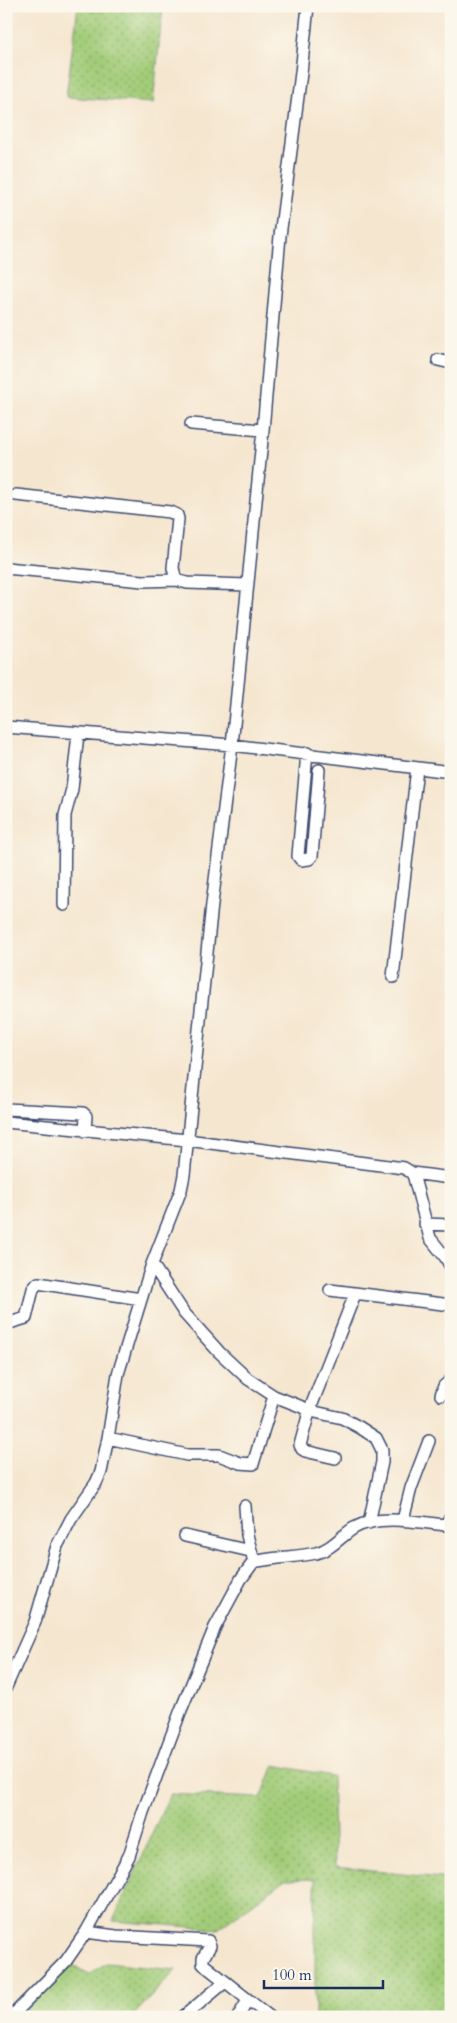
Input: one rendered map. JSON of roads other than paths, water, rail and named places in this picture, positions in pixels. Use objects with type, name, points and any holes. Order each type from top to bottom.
[{"type":"street","points":[[6,1687],[35,1622],[57,1546],[71,1519],[96,1483],[108,1438],[118,1374],[152,1264],[181,1190],[232,745],[264,430],[280,236],[308,6]]},
{"type":"street","points":[[438,360],[451,363]]},
{"type":"street","points":[[191,424],[264,430]]},
{"type":"street","points":[[16,495],[174,513],[178,519],[173,568],[176,580]]},
{"type":"street","points":[[6,568],[143,581],[176,580],[187,583],[247,585]]},
{"type":"street","points":[[6,727],[232,745],[451,772]]},
{"type":"street","points":[[64,905],[65,815],[72,789],[78,734]]},
{"type":"street","points":[[307,753],[298,856],[301,860],[309,860],[312,856],[319,770]]},
{"type":"street","points":[[393,977],[417,768]]},
{"type":"street","points":[[6,1109],[83,1113],[86,1116],[85,1131]]},
{"type":"street","points":[[6,1122],[187,1140],[386,1165],[404,1168],[412,1174],[451,1178]]},
{"type":"street","points":[[412,1174],[431,1242],[444,1255],[451,1267]]},
{"type":"street","points":[[425,1224],[451,1224]]},
{"type":"street","points":[[152,1264],[188,1319],[240,1372],[274,1396],[325,1415],[342,1418],[378,1440],[382,1453],[382,1462],[369,1523]]},
{"type":"street","points":[[6,1324],[26,1318],[33,1289],[38,1283],[141,1300]]},
{"type":"street","points":[[330,1290],[451,1305]]},
{"type":"street","points":[[335,1458],[305,1451],[300,1448],[310,1410],[355,1294]]},
{"type":"street","points":[[441,1395],[447,1382],[451,1380]]},
{"type":"street","points":[[108,1438],[187,1455],[219,1455],[240,1463],[253,1464],[274,1396]]},
{"type":"street","points":[[403,1520],[411,1488],[429,1441]]},
{"type":"street","points":[[11,2017],[66,1961],[86,1932],[129,1856],[143,1812],[181,1710],[215,1627],[253,1555],[245,1506]]},
{"type":"street","points":[[185,1536],[253,1555],[316,1553],[328,1548],[354,1528],[369,1523],[403,1520],[449,1523]]},
{"type":"street","points":[[86,1932],[98,1935],[208,1941],[210,1946],[202,1963],[270,2017]]},
{"type":"street","points":[[183,2017],[226,1982]]},
{"type":"street","points":[[238,2017],[248,2000]]}]
